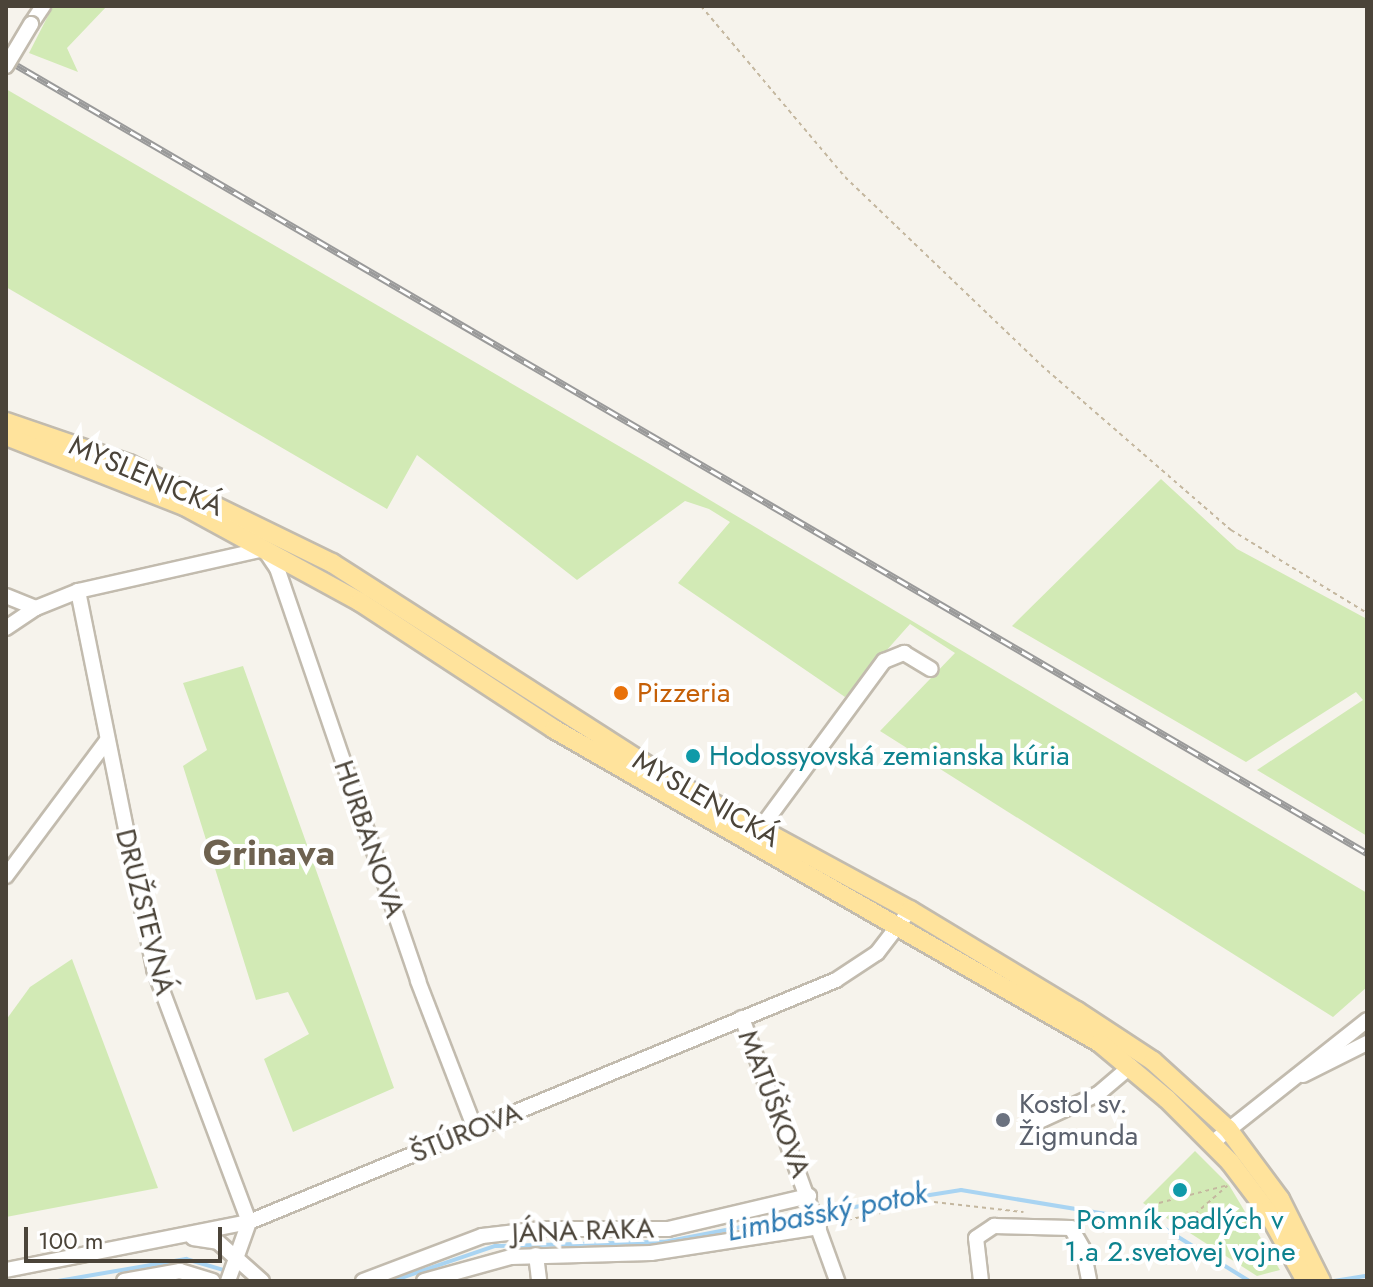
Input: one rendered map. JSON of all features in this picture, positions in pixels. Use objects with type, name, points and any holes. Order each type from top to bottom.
[{"type":"main road","name":"MYSLENICKÁ","points":[[6,422],[129,464],[332,563],[593,734],[910,910],[1153,1061],[1228,1129],[1280,1199],[1312,1277]]},
{"type":"main road","name":"MYSLENICKÁ","points":[[6,436],[177,503],[360,602],[554,729],[1071,1024],[1131,1066],[1212,1143],[1267,1211],[1312,1277]]},
{"type":"street","points":[[6,66],[43,6]]},
{"type":"street","points":[[6,628],[36,608],[78,591],[264,549]]},
{"type":"street","name":"HURBANOVA","points":[[264,549],[277,568],[418,981],[475,1129]]},
{"type":"street","name":"DRUŽSTEVNÁ","points":[[78,591],[154,969],[249,1222]]},
{"type":"street","points":[[6,596],[36,608]]},
{"type":"street","points":[[760,829],[884,661],[904,653],[931,669]]},
{"type":"street","points":[[6,876],[106,742]]},
{"type":"street","name":"ŠTÚROVA","points":[[6,1270],[249,1222],[857,968],[899,928],[910,910]]},
{"type":"street","name":"MATÚŠKOVA","points":[[742,1018],[837,1281]]},
{"type":"street","points":[[1212,1143],[1367,1020]]},
{"type":"street","points":[[1284,1083],[1367,1043]]},
{"type":"street","points":[[1031,1125],[1098,1094],[1131,1066]]},
{"type":"street","name":"JÁNA RAKA","points":[[363,1281],[482,1236],[542,1229],[668,1229],[810,1200]]},
{"type":"street","points":[[228,1281],[249,1222]]},
{"type":"street","points":[[424,1281],[493,1259],[651,1253],[818,1225]]},
{"type":"street","points":[[981,1281],[976,1238],[994,1226],[1071,1228],[1083,1249],[1089,1281]]},
{"type":"street","points":[[184,1236],[218,1242],[262,1281]]},
{"type":"street","points":[[536,1255],[539,1281]]},
{"type":"street","points":[[124,1281],[180,1271],[212,1281]]},
{"type":"path","points":[[701,6],[845,177],[1041,365],[1231,530],[1367,613]]},
{"type":"path","points":[[1073,1218],[1148,1226],[1152,1213],[1165,1201],[1229,1185],[1195,1214]]},
{"type":"path","points":[[818,1225],[934,1202],[1028,1213]]},
{"type":"green space","points":[[53,6],[107,6],[67,48],[78,72],[29,53]]},
{"type":"green space","points":[[6,89],[648,463],[1367,893],[1367,987],[1333,1017],[880,731],[955,653],[910,624],[845,697],[678,583],[730,522],[709,509],[685,501],[577,580],[417,455],[387,509],[6,287]]},
{"type":"green space","points":[[1161,479],[1237,549],[1367,619],[1367,836],[1257,770],[1363,700],[1356,692],[1246,762],[1012,626]]},
{"type":"green space","points":[[243,666],[394,1088],[293,1132],[264,1059],[309,1034],[288,992],[256,1000],[183,766],[207,750],[183,683]]},
{"type":"green space","points":[[72,959],[158,1188],[6,1217],[6,1020],[30,987]]},
{"type":"green space","points":[[1195,1151],[1229,1185],[1280,1270],[1257,1276],[1143,1203]]},
{"type":"waterway","name":"Limbašský potok","points":[[817,1213],[961,1190],[1154,1222],[1249,1281]]},
{"type":"waterway","name":"Limbašský potok","points":[[392,1281],[495,1246],[664,1242],[808,1214]]},
{"type":"waterway","name":"Limbašský potok","points":[[58,1281],[186,1259],[227,1271]]},
{"type":"waterway","name":"Limbašský potok","points":[[1334,1281],[1367,1276]]},
{"type":"railway","points":[[6,59],[1367,853]]},
{"type":"place","name":"Pizzeria","points":[[621,693]]},
{"type":"place","name":"Hodossyovská zemianska kúria","points":[[693,756]]},
{"type":"place","name":"Kostol sv. Žigmunda","points":[[1003,1120]]},
{"type":"place","name":"Pomník padlých v 1.a 2.svetovej vojne","points":[[1180,1190]]},
{"type":"district","name":"Grinava","points":[[269,853]]}]
